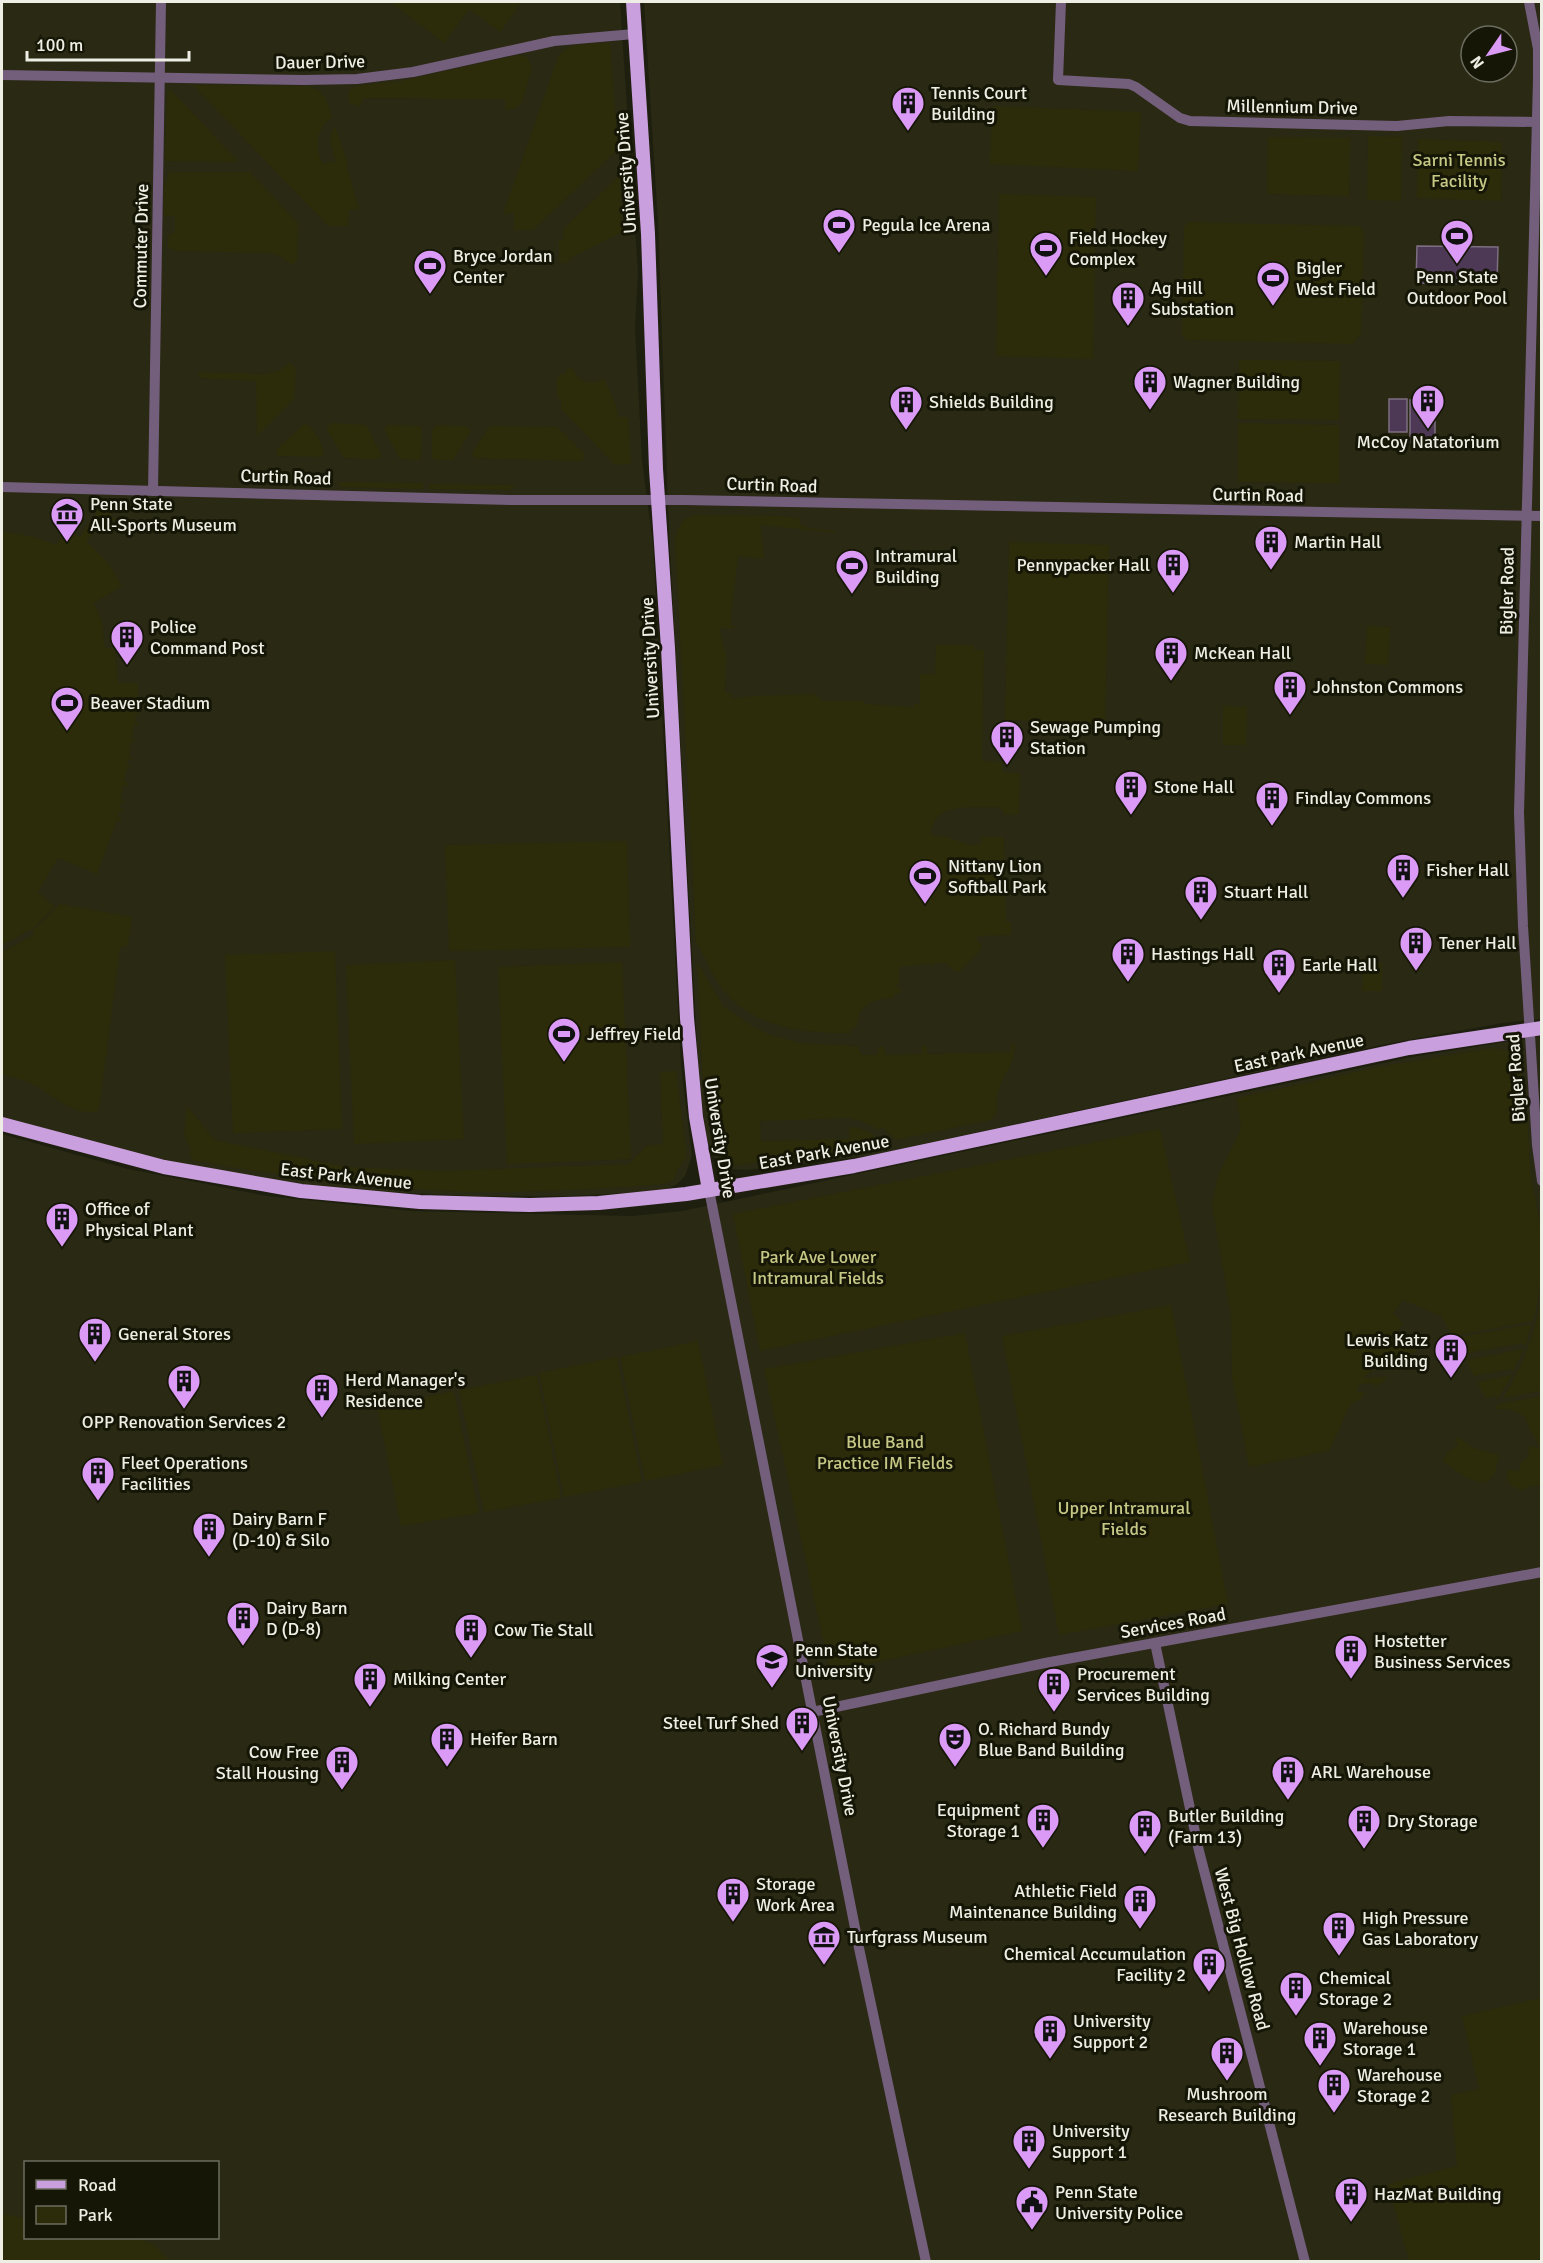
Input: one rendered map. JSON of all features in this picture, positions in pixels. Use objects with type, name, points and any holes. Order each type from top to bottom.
[{"type":"main road","name":"University Drive","points":[[633,2],[648,234],[658,500],[687,1018],[696,1117],[709,1190]]},
{"type":"main road","name":"East Park Avenue","points":[[2,1124],[164,1167],[301,1191],[430,1202],[530,1205],[634,1201],[884,1160],[1409,1048],[1536,1029]]},
{"type":"street","name":"Commuter Drive","points":[[153,491],[161,2]]},
{"type":"street","name":"Millennium Drive","points":[[1061,2],[1058,80],[1129,84],[1180,118],[1190,122],[1397,126],[1449,121],[1537,122]]},
{"type":"street","name":"Bigler Road","points":[[1529,2],[1538,49],[1536,318],[1526,516],[1519,813],[1522,926],[1536,1029],[1537,1145],[1542,1180]]},
{"type":"street","name":"Dauer Drive","points":[[2,75],[357,79],[413,72],[554,41],[634,34]]},
{"type":"street","name":"Curtin Road","points":[[2,488],[511,500],[658,500],[1542,516]]},
{"type":"street","name":"University Drive","points":[[709,1190],[864,1970],[926,2262]]},
{"type":"street","name":"Services Road","points":[[812,1712],[1035,1665],[1542,1572]]},
{"type":"street","name":"West Big Hollow Road","points":[[1155,1643],[1198,1851],[1305,2262]]},
{"type":"shaded area","points":[[2,2],[620,2],[638,272],[635,328],[642,460],[653,545],[681,1066],[692,1156],[685,1176],[676,1185],[662,1191],[571,1196],[473,1196],[361,1191],[213,1170],[135,1153],[2,1117]]},
{"type":"shaded area","points":[[644,2],[1541,2],[1541,1019],[1503,1023],[1391,1043],[868,1156],[747,1170],[731,1169],[717,1161],[710,1151],[699,1081],[669,532],[658,222]]},
{"type":"shaded area","name":"Penn State Outdoor Pool","points":[[1417,246],[1498,247],[1497,284],[1416,283]]},
{"type":"shaded area","points":[[1389,399],[1407,399],[1407,432],[1389,432]]},
{"type":"shaded area","points":[[1410,400],[1435,400],[1435,442],[1410,442]]},
{"type":"shaded area","name":"Penn State University","points":[[1541,1036],[1541,2261],[2,2261],[2,1134],[128,1169],[267,1196],[411,1211],[632,1216],[682,1211],[1412,1057]]},
{"type":"green space","points":[[390,2],[522,2],[500,32],[469,9],[444,43]]},
{"type":"green space","points":[[610,44],[618,149],[533,230],[514,230],[514,213],[503,214],[558,57],[572,46]]},
{"type":"green space","points":[[518,55],[527,57],[532,68],[522,102],[516,108],[505,110],[505,99],[364,98],[360,106],[351,104],[348,100],[349,90],[356,86],[401,81]]},
{"type":"green space","points":[[193,85],[308,86],[322,94],[332,117],[320,132],[318,150],[322,163],[336,162],[331,139],[335,127],[348,163],[346,164],[359,209],[349,210],[348,226],[328,226]]},
{"type":"green space","points":[[170,89],[239,162],[165,161],[167,95]]},
{"type":"green space","points":[[992,106],[1141,112],[1138,171],[990,164]]},
{"type":"green space","name":"Sarni Tennis Facility","points":[[1368,136],[1402,137],[1401,201],[1367,200]]},
{"type":"green space","points":[[1268,137],[1350,138],[1349,196],[1267,194]]},
{"type":"green space","name":"Sarni Tennis Facility","points":[[1418,139],[1502,142],[1501,201],[1417,198]]},
{"type":"green space","points":[[169,172],[250,172],[298,223],[297,259],[294,264],[291,265],[281,256],[269,253],[175,251],[168,247],[168,236],[175,232],[175,216],[164,216],[164,187]]},
{"type":"green space","points":[[620,175],[622,232],[572,257],[567,263],[559,262],[559,240],[563,240],[564,228]]},
{"type":"green space","name":"Field Hockey Complex","points":[[999,194],[1096,197],[1093,359],[996,356]]},
{"type":"green space","name":"Bigler West Field","points":[[1189,222],[1360,226],[1364,232],[1361,334],[1352,344],[1187,340],[1182,335],[1184,226]]},
{"type":"green space","points":[[1239,360],[1340,361],[1339,420],[1238,419]]},
{"type":"green space","points":[[290,362],[296,369],[294,399],[257,436],[256,381],[200,378],[198,372],[267,374],[280,370]]},
{"type":"green space","points":[[572,368],[578,377],[585,381],[594,382],[604,379],[615,402],[618,417],[628,417],[631,464],[615,465],[561,409],[561,398],[557,397],[557,377]]},
{"type":"green space","points":[[305,423],[318,438],[324,455],[320,457],[278,456],[277,449]]},
{"type":"green space","points":[[332,423],[366,425],[382,456],[377,459],[344,458],[327,430]]},
{"type":"green space","points":[[1238,423],[1339,425],[1339,483],[1238,482]]},
{"type":"green space","points":[[388,425],[420,426],[422,429],[421,458],[418,460],[400,459],[385,431]]},
{"type":"green space","points":[[436,425],[465,426],[471,430],[453,460],[432,458],[432,430]]},
{"type":"green space","points":[[490,426],[557,427],[584,454],[585,458],[581,461],[474,458],[472,453]]},
{"type":"green space","points":[[338,483],[423,483],[423,489],[340,487]]},
{"type":"green space","points":[[429,484],[512,485],[514,487],[510,490],[429,489]]},
{"type":"green space","name":"Beaver Stadium","points":[[99,508],[112,514],[110,516],[116,520],[108,518],[86,541],[109,564],[122,586],[94,603],[102,622],[105,648],[113,648],[115,651],[118,683],[138,683],[138,704],[142,705],[137,707],[136,713],[140,713],[140,716],[136,715],[135,721],[138,725],[134,724],[132,739],[135,742],[131,742],[129,756],[132,760],[128,759],[127,765],[131,766],[127,768],[124,782],[128,783],[127,786],[123,785],[121,800],[125,801],[120,803],[120,809],[123,809],[123,812],[119,812],[118,817],[122,818],[121,821],[117,820],[97,874],[58,858],[38,892],[55,907],[32,929],[2,945],[2,531],[34,537],[56,545],[67,529],[80,537],[96,513],[90,509],[97,511]]},
{"type":"green space","points":[[697,515],[781,516],[800,519],[800,525],[806,527],[835,533],[761,525],[764,559],[738,556],[730,625],[735,626],[734,629],[720,628],[726,651],[725,693],[731,693],[732,699],[815,694],[822,701],[864,701],[864,704],[914,707],[914,704],[920,704],[920,674],[935,674],[936,645],[974,645],[974,650],[984,650],[982,761],[1002,762],[1003,772],[1020,773],[1019,814],[1005,815],[999,807],[956,808],[939,816],[933,824],[931,835],[947,837],[970,845],[981,844],[981,837],[1004,837],[1006,921],[1011,922],[1011,935],[977,936],[981,949],[960,971],[953,971],[947,963],[934,963],[933,966],[929,964],[899,967],[899,984],[895,986],[900,988],[900,993],[894,993],[894,998],[874,1001],[864,1007],[858,1018],[857,1026],[851,1029],[851,1033],[795,1029],[777,1025],[744,1010],[718,983],[696,943],[675,541],[677,531],[684,520]]},
{"type":"green space","points":[[1009,542],[1109,545],[1105,723],[1005,720]]},
{"type":"green space","points":[[1367,626],[1390,627],[1388,665],[1365,664]]},
{"type":"green space","points":[[1223,706],[1247,707],[1246,745],[1223,745]]},
{"type":"green space","points":[[627,841],[630,947],[449,951],[445,845]]},
{"type":"green space","points":[[60,904],[132,917],[128,945],[120,948],[99,1110],[91,1112],[75,1109],[34,1085],[2,1074],[2,952],[34,935],[32,931]]},
{"type":"green space","points":[[335,951],[342,1129],[233,1133],[225,955]]},
{"type":"green space","points":[[455,960],[464,1139],[354,1144],[346,965]]},
{"type":"green space","name":"Jeffrey Field","points":[[622,962],[631,1159],[507,1164],[498,967]]},
{"type":"green space","points":[[697,962],[723,1006],[755,1028],[800,1043],[858,1046],[861,1055],[877,1055],[879,1046],[884,1047],[885,1055],[922,1054],[924,1045],[927,1047],[927,1054],[1011,1052],[1011,1044],[1015,1043],[1012,1062],[998,1092],[997,1113],[991,1120],[896,1140],[882,1127],[879,1130],[862,1121],[848,1118],[760,1121],[761,1141],[849,1139],[851,1127],[872,1134],[879,1144],[868,1149],[737,1165],[727,1164],[722,1161],[712,1146],[703,1087]]},
{"type":"green space","points":[[1363,963],[1382,963],[1382,991],[1362,991]]},
{"type":"green space","points":[[1490,1048],[1511,1051],[1522,1075],[1525,1091],[1531,1173],[1542,1248],[1540,1280],[1533,1321],[1453,1336],[1441,1316],[1403,1300],[1393,1314],[1401,1320],[1400,1323],[1403,1323],[1397,1332],[1412,1343],[1417,1352],[1378,1360],[1372,1371],[1363,1378],[1386,1377],[1387,1379],[1376,1386],[1371,1383],[1359,1384],[1357,1393],[1365,1391],[1362,1398],[1350,1405],[1329,1451],[1249,1467],[1232,1377],[1231,1315],[1212,1204],[1218,1175],[1241,1129],[1237,1098],[1379,1067]]},
{"type":"green space","points":[[676,1071],[687,1157],[677,1170],[675,1179],[665,1184],[559,1191],[496,1192],[382,1187],[195,1161],[190,1157],[190,1148],[184,1134],[187,1106],[215,1140],[347,1167],[443,1171],[629,1164],[646,1146],[663,1144],[660,1072]]},
{"type":"green space","name":"Park Ave Lower Intramural Fields","points":[[1160,1129],[1190,1262],[760,1351],[733,1214]]},
{"type":"green space","points":[[1541,1298],[1541,1391],[1503,1398],[1527,1350]]},
{"type":"green space","name":"Upper Intramural Fields","points":[[1171,1305],[1228,1604],[1059,1635],[1002,1336]]},
{"type":"green space","points":[[1532,1324],[1525,1346],[1522,1343],[1463,1354],[1454,1338]]},
{"type":"green space","name":"Blue Band Practice IM Fields","points":[[965,1333],[1022,1631],[830,1672],[764,1369]]},
{"type":"green space","points":[[698,1341],[723,1465],[645,1481],[620,1357]]},
{"type":"green space","points":[[1524,1349],[1513,1372],[1511,1369],[1474,1376],[1466,1360]]},
{"type":"green space","points":[[617,1357],[642,1482],[564,1497],[539,1373]]},
{"type":"green space","points":[[537,1375],[561,1498],[484,1512],[459,1390]]},
{"type":"green space","points":[[1512,1375],[1498,1399],[1496,1396],[1485,1398],[1477,1382]]},
{"type":"green space","points":[[454,1391],[479,1513],[401,1526],[377,1406]]},
{"type":"green space","points":[[1542,1396],[1541,1447],[1529,1429],[1526,1419],[1520,1413],[1508,1409],[1495,1409],[1498,1404]]},
{"type":"green space","points":[[1458,1437],[1473,1448],[1499,1455],[1495,1472],[1490,1480],[1484,1482],[1469,1478],[1443,1461],[1446,1454],[1458,1444],[1455,1440]]},
{"type":"green space","points":[[1527,1446],[1541,1448],[1541,1485],[1529,1486],[1525,1490],[1511,1484],[1507,1470],[1519,1471],[1521,1462],[1527,1459],[1529,1449]]},
{"type":"green space","points":[[1541,1998],[1541,2261],[1409,2261],[1388,2184],[1457,2166],[1451,2095],[1479,2089],[1462,2016]]},
{"type":"green space","points":[[2,2214],[24,2218],[24,2239],[139,2239],[153,2244],[170,2261],[2,2261]]},
{"type":"place","name":"Tennis Court Building","points":[[908,132]]},
{"type":"place","name":"Pegula Ice Arena","points":[[839,254]]},
{"type":"place","name":"Penn State Outdoor Pool","points":[[1457,265]]},
{"type":"place","name":"Field Hockey Complex","points":[[1046,277]]},
{"type":"place","name":"Bryce Jordan Center","points":[[430,295]]},
{"type":"place","name":"Bigler West Field","points":[[1273,307]]},
{"type":"place","name":"Ag Hill Substation","points":[[1128,327]]},
{"type":"place","name":"Wagner Building","points":[[1150,411]]},
{"type":"place","name":"McCoy Natatorium","points":[[1428,430]]},
{"type":"place","name":"Shields Building","points":[[906,431]]},
{"type":"place","name":"Penn State All-Sports Museum","points":[[67,543]]},
{"type":"place","name":"Martin Hall","points":[[1271,571]]},
{"type":"place","name":"Pennypacker Hall","points":[[1173,594]]},
{"type":"place","name":"Intramural Building","points":[[852,595]]},
{"type":"place","name":"Police Command Post","points":[[127,666]]},
{"type":"place","name":"McKean Hall","points":[[1171,682]]},
{"type":"place","name":"Johnston Commons","points":[[1290,716]]},
{"type":"place","name":"Beaver Stadium","points":[[67,732]]},
{"type":"place","name":"Sewage Pumping Station","points":[[1007,766]]},
{"type":"place","name":"Stone Hall","points":[[1131,816]]},
{"type":"place","name":"Findlay Commons","points":[[1272,827]]},
{"type":"place","name":"Fisher Hall","points":[[1403,899]]},
{"type":"place","name":"Nittany Lion Softball Park","points":[[925,905]]},
{"type":"place","name":"Stuart Hall","points":[[1201,921]]},
{"type":"place","name":"Tener Hall","points":[[1416,972]]},
{"type":"place","name":"Hastings Hall","points":[[1128,983]]},
{"type":"place","name":"Earle Hall","points":[[1279,994]]},
{"type":"place","name":"Jeffrey Field","points":[[564,1063]]},
{"type":"place","name":"Office of Physical Plant","points":[[62,1248]]},
{"type":"place","name":"General Stores","points":[[95,1363]]},
{"type":"place","name":"Lewis Katz Building","points":[[1451,1379]]},
{"type":"place","name":"OPP Renovation Services 2","points":[[184,1410]]},
{"type":"place","name":"Herd Manager's Residence","points":[[322,1419]]},
{"type":"place","name":"Fleet Operations Facilities","points":[[98,1502]]},
{"type":"place","name":"Dairy Barn F (D-10) & Silo","points":[[209,1558]]},
{"type":"place","name":"Dairy Barn D (D-8)","points":[[243,1647]]},
{"type":"place","name":"Cow Tie Stall","points":[[471,1659]]},
{"type":"place","name":"Hostetter Business Services","points":[[1351,1680]]},
{"type":"place","name":"Penn State University","points":[[772,1689]]},
{"type":"place","name":"Milking Center","points":[[370,1708]]},
{"type":"place","name":"Procurement Services Building","points":[[1054,1713]]},
{"type":"place","name":"Steel Turf Shed","points":[[802,1752]]},
{"type":"place","name":"Heifer Barn","points":[[447,1768]]},
{"type":"place","name":"O. Richard Bundy Blue Band Building","points":[[955,1768]]},
{"type":"place","name":"Cow Free Stall Housing","points":[[342,1791]]},
{"type":"place","name":"ARL Warehouse","points":[[1288,1801]]},
{"type":"place","name":"Equipment Storage 1","points":[[1043,1849]]},
{"type":"place","name":"Dry Storage","points":[[1364,1850]]},
{"type":"place","name":"Butler Building (Farm 13)","points":[[1145,1855]]},
{"type":"place","name":"Storage Work Area","points":[[733,1923]]},
{"type":"place","name":"Athletic Field Maintenance Building","points":[[1140,1930]]},
{"type":"place","name":"High Pressure Gas Laboratory","points":[[1339,1957]]},
{"type":"place","name":"Turfgrass Museum","points":[[824,1966]]},
{"type":"place","name":"Chemical Accumulation Facility 2","points":[[1209,1993]]},
{"type":"place","name":"Chemical Storage 2","points":[[1296,2017]]},
{"type":"place","name":"University Support 2","points":[[1050,2060]]},
{"type":"place","name":"Warehouse Storage 1","points":[[1320,2067]]},
{"type":"place","name":"Mushroom Research Building","points":[[1227,2082]]},
{"type":"place","name":"Warehouse Storage 2","points":[[1334,2114]]},
{"type":"place","name":"University Support 1","points":[[1029,2170]]},
{"type":"place","name":"HazMat Building","points":[[1351,2223]]},
{"type":"place","name":"Penn State University Police","points":[[1032,2231]]}]
